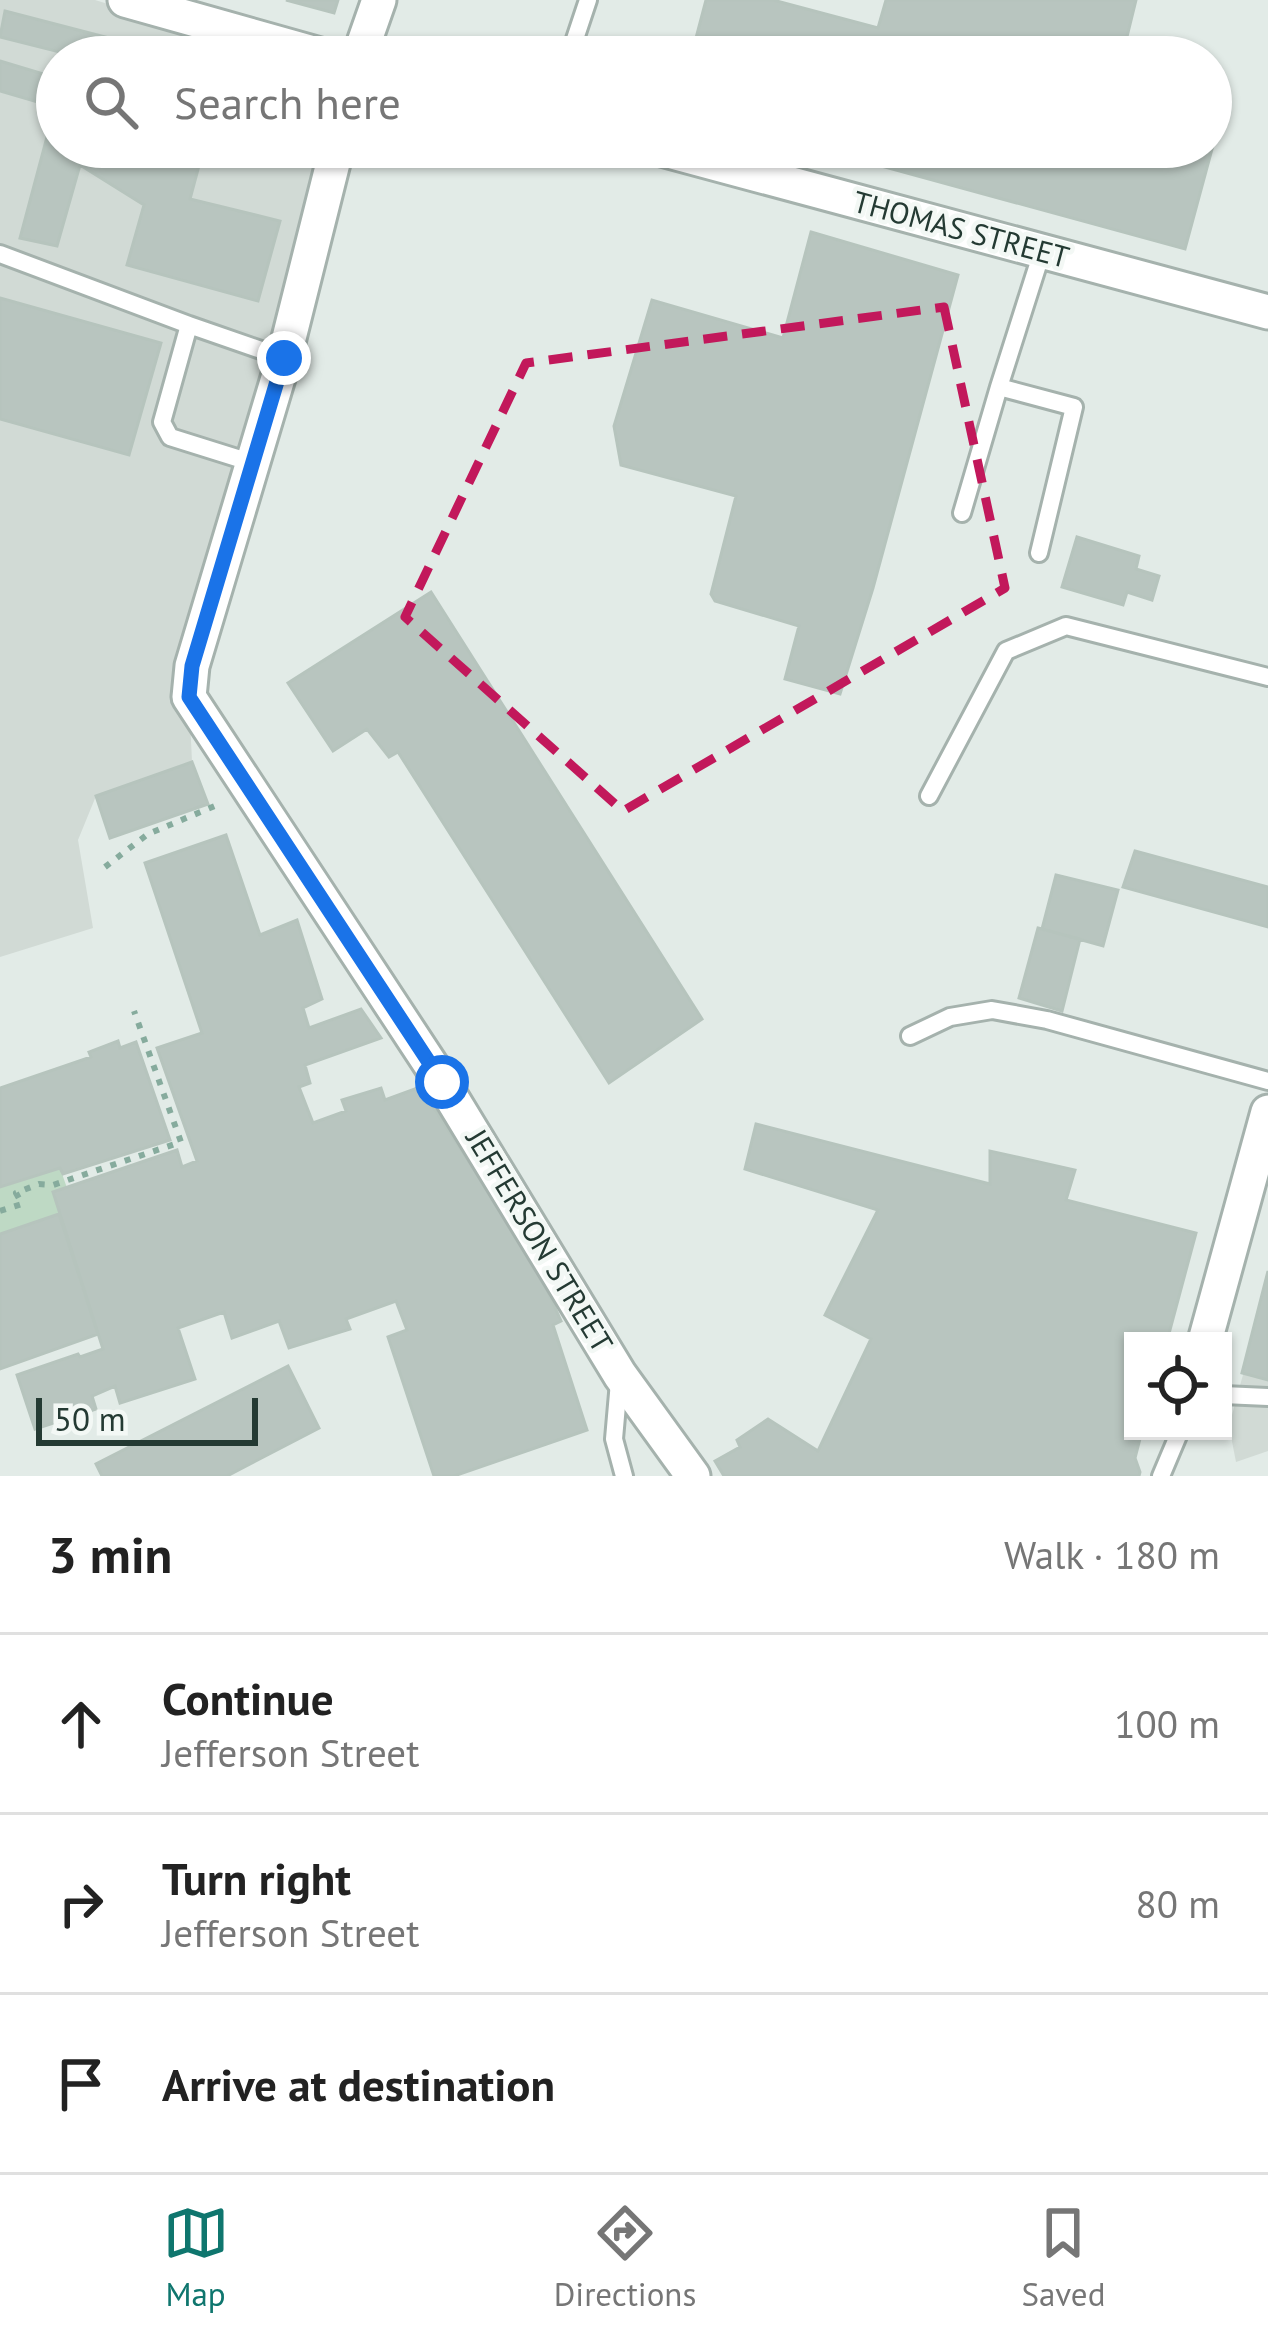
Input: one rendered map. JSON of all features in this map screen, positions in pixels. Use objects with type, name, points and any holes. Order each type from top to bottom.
[{"type":"street","points":[[125,0],[253,36]]},
{"type":"street","points":[[366,36],[379,0]]},
{"type":"street","name":"JEFFERSON STREET","points":[[332,168],[284,358],[192,666],[189,697],[442,1082],[620,1375],[694,1476]]},
{"type":"street","name":"THOMAS STREET","points":[[732,168],[1268,312]]},
{"type":"street","points":[[1207,1332],[1258,1178],[1268,1112]]},
{"type":"lane","points":[[576,36],[588,0]]},
{"type":"lane","points":[[962,512],[1042,252]]},
{"type":"lane","points":[[0,254],[284,358]]},
{"type":"lane","points":[[189,325],[162,422],[170,437],[253,463]]},
{"type":"lane","points":[[999,387],[1074,407],[1039,554]]},
{"type":"lane","points":[[928,796],[1006,651],[1066,626],[1268,677]]},
{"type":"lane","points":[[910,1036],[950,1017],[992,1010],[1048,1020],[1268,1081]]},
{"type":"lane","points":[[620,1375],[614,1439],[624,1476]]},
{"type":"lane","points":[[1232,1395],[1268,1397]]},
{"type":"lane","points":[[1161,1476],[1176,1440]]},
{"type":"path","points":[[105,867],[148,834],[251,791]]},
{"type":"path","points":[[0,1211],[22,1204],[16,1192],[53,1185],[181,1142],[134,1011]]},
{"type":"highlighted area","points":[[944,307],[1005,588],[623,811],[405,617],[526,363]]},
{"type":"shaded area","points":[[0,0],[95,0],[213,36],[36,36],[36,168],[331,168],[189,697],[192,762],[96,796],[78,840],[93,928],[0,957]]},
{"type":"shaded area","points":[[1268,1283],[1268,1451],[1236,1462],[1232,1415]]},
{"type":"green space","points":[[60,1168],[67,1188],[53,1192],[59,1214],[0,1234],[0,1187]]},
{"type":"building","points":[[286,0],[338,0],[334,13]]},
{"type":"building","points":[[706,0],[773,0],[878,28],[886,0],[1136,0],[1127,36],[697,36]]},
{"type":"building","points":[[5,11],[101,36],[36,36],[36,46],[0,37]]},
{"type":"building","points":[[0,61],[36,72],[36,101],[0,91]]},
{"type":"building","points":[[39,168],[79,168],[57,246],[20,238]]},
{"type":"building","points":[[85,168],[198,168],[190,199],[280,221],[258,301],[127,265],[144,205]]},
{"type":"building","points":[[889,168],[1207,168],[1185,249]]},
{"type":"building","points":[[811,232],[958,275],[840,694],[785,679],[799,626],[715,601],[711,594],[736,496],[621,465],[614,426],[652,300],[783,338]]},
{"type":"building","points":[[0,298],[161,343],[129,455],[0,419]]},
{"type":"building","points":[[1077,537],[1139,556],[1136,569],[1159,576],[1152,600],[1127,592],[1123,605],[1062,587]]},
{"type":"building","points":[[431,592],[702,1019],[609,1083],[398,752],[389,757],[367,729],[333,751],[288,683]]},
{"type":"building","points":[[192,762],[208,804],[110,838],[96,796]]},
{"type":"building","points":[[226,835],[260,935],[297,920],[322,999],[303,1008],[309,1028],[361,1009],[381,1038],[305,1065],[310,1083],[299,1087],[313,1123],[346,1111],[342,1100],[381,1088],[385,1100],[420,1087],[535,1263],[561,1321],[553,1325],[587,1430],[454,1476],[434,1476],[388,1337],[407,1330],[396,1301],[346,1319],[350,1329],[289,1348],[279,1321],[232,1338],[224,1312],[178,1328],[195,1379],[120,1403],[115,1386],[92,1396],[96,1409],[35,1429],[17,1375],[103,1349],[53,1192],[177,1150],[182,1167],[197,1161],[157,1048],[202,1033],[145,863]]},
{"type":"building","points":[[1135,851],[1268,887],[1268,927],[1123,887]]},
{"type":"building","points":[[1056,875],[1118,890],[1103,946],[1042,929]]},
{"type":"building","points":[[1038,928],[1080,939],[1062,1011],[1019,998]]},
{"type":"building","points":[[118,1041],[120,1048],[136,1042],[170,1140],[63,1174],[60,1168],[0,1187],[0,1088],[91,1057],[89,1052]]},
{"type":"building","points":[[756,1124],[990,1184],[990,1151],[1075,1170],[1066,1200],[1196,1233],[1169,1332],[1124,1332],[1124,1440],[1140,1440],[1135,1458],[1139,1476],[724,1476],[715,1461],[740,1447],[737,1440],[768,1419],[818,1451],[871,1339],[825,1315],[878,1210],[745,1169]]},
{"type":"building","points":[[59,1214],[98,1334],[0,1369],[0,1234]]},
{"type":"building","points":[[1268,1271],[1268,1380],[1242,1373]]},
{"type":"building","points":[[288,1366],[319,1428],[227,1476],[102,1476],[96,1464]]},
{"type":"route","points":[[284,358],[192,666],[189,697],[442,1082]]}]
